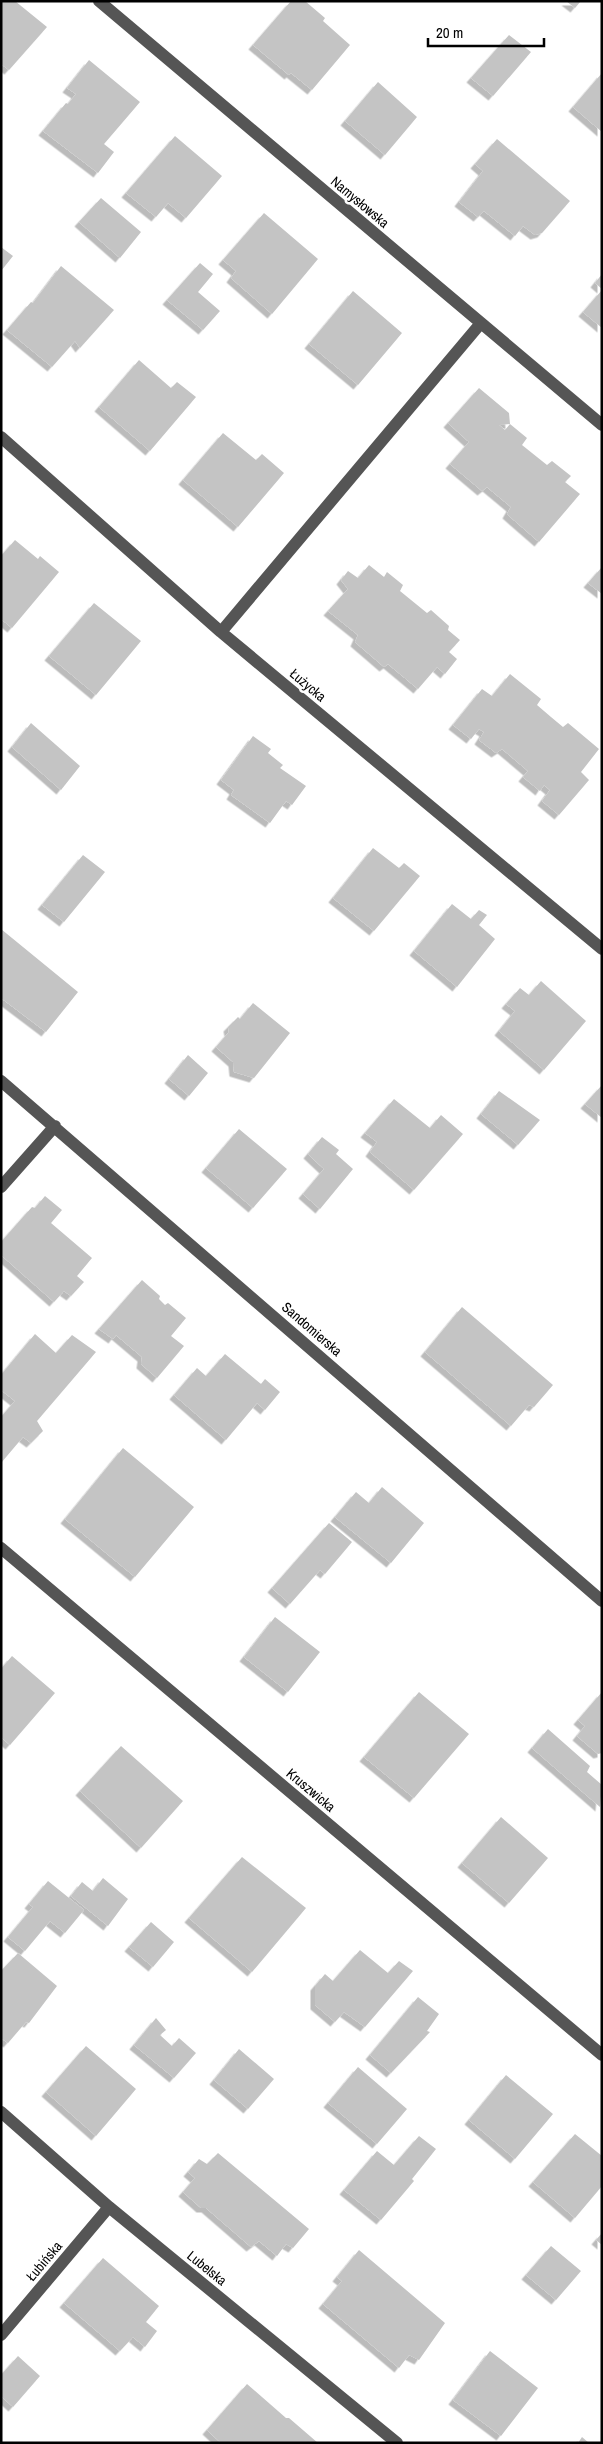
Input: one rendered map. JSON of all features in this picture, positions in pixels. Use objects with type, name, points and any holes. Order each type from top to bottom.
[{"type":"street","name":"Namysłowska","points":[[99,1],[602,425]]},
{"type":"street","points":[[221,632],[481,323]]},
{"type":"street","name":"Łużycka","points":[[1,436],[221,632],[602,949]]},
{"type":"street","name":"Sandomierska","points":[[1,1081],[602,1601]]},
{"type":"street","points":[[1,1187],[55,1126]]},
{"type":"street","name":"Kruszwicka","points":[[1,1548],[602,2055]]},
{"type":"street","name":"Lubelska","points":[[1,2112],[109,2207],[397,2443]]},
{"type":"street","name":"Łubińska","points":[[1,2336],[109,2207]]},
{"type":"building","points":[[1,1],[15,1],[47,27],[9,70],[1,64]]},
{"type":"building","points":[[291,1],[305,1],[325,18],[323,21],[350,45],[312,90],[291,73],[289,75],[253,45]]},
{"type":"building","points":[[566,1],[581,1],[575,8]]},
{"type":"building","points":[[509,35],[531,52],[493,96],[471,78]]},
{"type":"building","points":[[89,60],[140,102],[104,144],[114,152],[98,173],[43,131],[76,94],[67,88]]},
{"type":"building","points":[[602,73],[602,132],[573,107]]},
{"type":"building","points":[[378,82],[417,117],[385,155],[345,121]]},
{"type":"building","points":[[175,136],[222,176],[186,218],[168,203],[156,217],[126,193]]},
{"type":"building","points":[[497,139],[570,201],[542,233],[535,235],[523,226],[515,236],[484,211],[478,217],[459,202],[483,171],[475,164]]},
{"type":"building","points":[[101,198],[141,232],[120,258],[79,222]]},
{"type":"building","points":[[264,213],[318,259],[272,314],[231,278],[236,271],[223,260]]},
{"type":"building","points":[[1,247],[13,256],[1,271]]},
{"type":"building","points":[[200,263],[213,274],[198,292],[220,311],[203,330],[167,300]]},
{"type":"building","points":[[61,266],[114,310],[80,348],[75,341],[52,367],[7,330],[31,302],[33,303]]},
{"type":"building","points":[[602,274],[602,289],[595,283]]},
{"type":"building","points":[[602,290],[602,328],[583,312]]},
{"type":"building","points":[[353,291],[402,333],[358,385],[309,344]]},
{"type":"building","points":[[139,360],[171,388],[177,382],[196,397],[150,451],[99,407]]},
{"type":"building","points":[[479,388],[509,413],[510,424],[527,438],[522,445],[547,465],[552,461],[571,476],[565,482],[580,494],[539,542],[507,514],[511,507],[487,487],[482,491],[450,464],[469,442],[448,423]],"holes":[[[510,424],[505,430],[499,425]]]},
{"type":"building","points":[[223,433],[256,460],[262,454],[284,473],[238,527],[183,480]]},
{"type":"building","points":[[15,540],[38,559],[40,556],[59,572],[12,628],[1,619],[1,556]]},
{"type":"building","points":[[369,565],[384,577],[387,572],[403,585],[400,591],[427,613],[431,610],[449,626],[448,630],[460,640],[449,652],[457,659],[445,674],[437,667],[418,689],[388,664],[384,667],[355,642],[358,635],[328,611],[348,589],[341,580],[348,571],[358,578]]},
{"type":"building","points":[[602,567],[602,594],[588,583]]},
{"type":"building","points":[[94,603],[141,641],[96,695],[49,656]]},
{"type":"building","points":[[510,674],[541,699],[537,705],[551,717],[563,727],[568,723],[599,749],[581,772],[589,780],[559,815],[542,801],[550,790],[544,785],[540,791],[523,777],[528,771],[502,749],[496,753],[479,740],[484,732],[479,729],[471,739],[453,725],[482,689],[492,696]]},
{"type":"building","points":[[31,723],[80,766],[61,790],[12,747]]},
{"type":"building","points":[[253,736],[271,749],[268,753],[283,765],[280,768],[306,786],[292,805],[286,801],[270,823],[231,795],[234,790],[221,780]]},
{"type":"building","points":[[373,848],[399,868],[404,863],[420,876],[374,931],[333,898]]},
{"type":"building","points":[[83,855],[105,872],[64,922],[42,905]]},
{"type":"building","points":[[452,904],[471,919],[479,910],[487,915],[479,925],[495,939],[457,987],[414,951]]},
{"type":"building","points":[[1,929],[78,992],[46,1032],[1,998]]},
{"type":"building","points":[[541,981],[586,1021],[544,1070],[499,1031],[515,1011],[506,1004],[520,988],[529,995]]},
{"type":"building","points":[[253,1003],[290,1033],[254,1078],[234,1072],[233,1062],[216,1047],[229,1032],[228,1027],[238,1017],[240,1019]]},
{"type":"building","points":[[188,1055],[208,1073],[189,1096],[169,1079]]},
{"type":"building","points":[[602,1085],[602,1118],[585,1104]]},
{"type":"building","points":[[499,1091],[540,1120],[518,1145],[481,1114]]},
{"type":"building","points":[[394,1099],[430,1128],[441,1115],[463,1134],[414,1190],[370,1152],[377,1142],[365,1133]]},
{"type":"building","points":[[239,1129],[287,1169],[253,1208],[206,1168]]},
{"type":"building","points":[[322,1137],[339,1150],[336,1154],[353,1169],[320,1209],[303,1194],[324,1169],[308,1154]]},
{"type":"building","points":[[45,1196],[62,1210],[51,1223],[92,1258],[77,1276],[84,1282],[71,1296],[64,1291],[54,1302],[1,1255],[1,1242],[32,1207],[35,1208]]},
{"type":"building","points":[[142,1280],[160,1296],[159,1299],[165,1305],[168,1303],[186,1318],[171,1336],[184,1346],[157,1378],[141,1364],[142,1357],[116,1335],[113,1339],[99,1329]]},
{"type":"building","points":[[462,1307],[553,1385],[534,1407],[529,1405],[511,1426],[425,1352]]},
{"type":"building","points":[[35,1334],[56,1353],[72,1335],[96,1352],[37,1421],[43,1431],[31,1443],[23,1437],[1,1463],[1,1417],[15,1401],[1,1390],[1,1375]]},
{"type":"building","points":[[225,1354],[261,1384],[265,1379],[280,1392],[265,1410],[257,1403],[226,1440],[174,1395],[197,1368],[206,1376]]},
{"type":"building","points":[[123,1448],[194,1507],[135,1577],[65,1519]]},
{"type":"building","points":[[382,1487],[424,1523],[391,1563],[335,1517],[356,1492],[369,1503]]},
{"type":"building","points":[[329,1523],[352,1542],[325,1574],[320,1570],[290,1604],[272,1588]]},
{"type":"building","points":[[275,1617],[320,1652],[288,1692],[244,1657]]},
{"type":"building","points":[[12,1656],[55,1693],[10,1745],[1,1737],[1,1669]]},
{"type":"building","points":[[419,1692],[469,1734],[414,1798],[364,1757]]},
{"type":"building","points":[[602,1692],[602,1753],[598,1754],[577,1736],[585,1726],[578,1720]]},
{"type":"building","points":[[548,1729],[590,1766],[587,1772],[602,1785],[600,1807],[532,1748]]},
{"type":"building","points":[[121,1746],[183,1801],[141,1848],[80,1791]]},
{"type":"building","points":[[501,1817],[548,1858],[509,1903],[462,1863]]},
{"type":"building","points":[[242,1857],[306,1908],[252,1972],[189,1918]]},
{"type":"building","points":[[103,1878],[128,1899],[108,1926],[71,1896],[82,1882],[93,1891]]},
{"type":"building","points":[[48,1881],[84,1910],[65,1933],[50,1921],[25,1951],[8,1937],[33,1907],[29,1904]]},
{"type":"building","points":[[151,1922],[174,1942],[153,1967],[129,1947]]},
{"type":"building","points":[[360,1950],[388,1973],[399,1961],[413,1971],[365,2027],[344,2012],[335,2022],[315,2005],[315,1986],[325,1974],[333,1981]]},
{"type":"building","points":[[18,1953],[57,1986],[29,2023],[26,2022],[8,2043],[1,2038],[1,1971]]},
{"type":"building","points":[[418,1997],[439,2014],[427,2031],[430,2032],[391,2073],[370,2055]]},
{"type":"building","points":[[156,2018],[166,2030],[160,2035],[172,2046],[179,2038],[196,2053],[174,2078],[134,2045]]},
{"type":"building","points":[[86,2046],[136,2089],[96,2136],[46,2092]]},
{"type":"building","points":[[239,2049],[274,2079],[248,2109],[214,2080]]},
{"type":"building","points":[[358,2067],[407,2109],[377,2144],[328,2103]]},
{"type":"building","points":[[506,2075],[553,2114],[515,2159],[469,2120]]},
{"type":"building","points":[[575,2134],[602,2156],[602,2186],[575,2218],[533,2182]]},
{"type":"building","points":[[419,2136],[436,2149],[412,2179],[414,2181],[381,2220],[344,2190],[377,2151],[394,2165]]},
{"type":"building","points":[[218,2153],[309,2229],[293,2248],[286,2244],[277,2256],[259,2241],[251,2247],[206,2208],[201,2208],[183,2192],[195,2178],[188,2172],[199,2159],[207,2164]]},
{"type":"building","points":[[602,2233],[602,2245],[596,2240]]},
{"type":"building","points":[[551,2246],[581,2271],[556,2300],[526,2275]]},
{"type":"building","points":[[359,2250],[445,2323],[419,2360],[409,2355],[399,2368],[323,2304],[342,2281],[337,2277]]},
{"type":"building","points":[[103,2258],[159,2306],[146,2322],[157,2331],[145,2347],[133,2337],[120,2351],[64,2303]]},
{"type":"building","points":[[490,2351],[538,2388],[501,2436],[453,2400]]},
{"type":"building","points":[[18,2356],[40,2376],[13,2407],[1,2396],[1,2375]]},
{"type":"building","points":[[247,2384],[318,2443],[221,2443],[207,2430]]},
{"type":"building","points":[[582,2437],[589,2443],[578,2443]]}]
